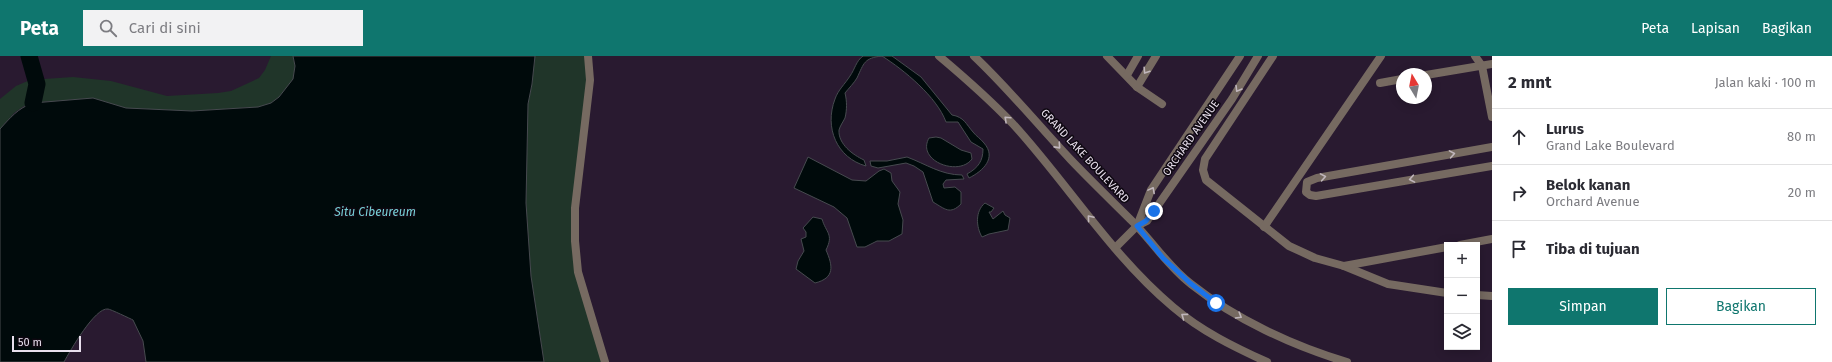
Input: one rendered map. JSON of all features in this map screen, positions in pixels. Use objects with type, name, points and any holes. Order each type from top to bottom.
[{"type":"street","points":[[588,56],[590,80],[574,208],[575,241],[578,272],[605,362]]},
{"type":"street","points":[[939,56],[1012,124],[1141,277],[1185,317],[1238,349],[1267,362]]},
{"type":"street","name":"GRAND LAKE BOULEVARD","points":[[974,56],[1013,94],[1071,159],[1137,226],[1163,258],[1190,283],[1216,303],[1249,322],[1331,357],[1347,362]]},
{"type":"street","points":[[1107,56],[1137,87],[1162,104]]},
{"type":"street","points":[[1127,75],[1138,56]]},
{"type":"street","points":[[1137,87],[1156,56]]},
{"type":"street","name":"ORCHARD AVENUE","points":[[1137,226],[1151,190],[1240,56]]},
{"type":"street","name":"ORCHARD AVENUE","points":[[1115,248],[1137,226],[1146,221],[1232,99],[1258,56]]},
{"type":"street","points":[[1273,56],[1205,159],[1203,170],[1206,180],[1289,246],[1315,258],[1344,266],[1388,284],[1444,293]]},
{"type":"street","points":[[1264,227],[1381,56]]},
{"type":"street","points":[[1475,56],[1482,66],[1492,117]]},
{"type":"street","points":[[1432,75],[1492,64]]},
{"type":"street","points":[[1380,83],[1396,80]]},
{"type":"street","points":[[1492,147],[1317,178],[1307,182],[1306,192],[1310,195],[1316,196],[1492,166]]},
{"type":"street","points":[[1476,242],[1492,239]]},
{"type":"street","points":[[1344,266],[1444,248]]},
{"type":"street","points":[[1480,295],[1492,296]]},
{"type":"green space","points":[[271,56],[293,56],[295,66],[293,79],[279,97],[271,103],[258,107],[192,111],[126,108],[93,98],[41,102],[24,106],[14,113],[0,129],[0,99],[16,86],[30,80],[73,77],[111,81],[167,96],[218,93],[231,91],[259,78],[265,70]]},
{"type":"green space","points":[[535,56],[588,56],[589,65],[575,208],[578,272],[605,362],[544,362],[531,276],[526,203],[528,104]]},
{"type":"water","name":"Situ Cibeureum","points":[[293,56],[535,56],[528,104],[526,203],[531,276],[544,362],[146,362],[143,341],[133,320],[108,309],[103,310],[96,315],[90,322],[64,362],[0,362],[0,129],[7,121],[19,111],[33,103],[93,98],[126,108],[192,111],[258,107],[271,103],[279,97],[293,79],[295,66]]},
{"type":"water","points":[[863,56],[882,56],[871,58],[865,62],[856,80],[845,93],[846,115],[839,130],[839,135],[847,148],[864,160],[866,166],[847,156],[841,149],[832,131],[831,121],[836,96]]},
{"type":"water","points":[[882,56],[892,56],[921,77],[952,115],[962,119],[983,142],[988,149],[989,159],[987,164],[979,172],[969,178],[967,174],[979,164],[983,149],[971,142],[958,122],[946,122],[942,113],[928,94],[910,76]]},
{"type":"water","points":[[929,138],[941,138],[961,150],[971,153],[972,159],[966,164],[958,167],[941,164],[928,154],[927,146]]},
{"type":"water","points":[[808,157],[852,180],[866,181],[884,169],[891,173],[892,181],[900,192],[898,204],[903,220],[902,234],[889,241],[877,241],[865,247],[857,247],[847,218],[834,207],[794,188]]},
{"type":"water","points":[[907,157],[940,171],[954,175],[962,175],[964,179],[946,180],[943,184],[944,188],[955,187],[961,192],[961,204],[954,209],[947,210],[933,202],[923,172],[914,166],[906,163],[878,168],[871,166],[870,161],[887,161]]},
{"type":"water","points":[[985,203],[994,208],[991,212],[989,212],[993,219],[1003,211],[1005,215],[1010,218],[1008,230],[982,237],[978,224],[978,215],[979,210]]},
{"type":"water","points":[[813,217],[822,219],[828,234],[829,240],[826,250],[831,266],[829,275],[822,281],[815,283],[796,269],[798,261],[804,251],[801,239],[806,237],[806,232],[803,228]]},
{"type":"waterway","points":[[29,56],[37,84],[33,103]]},
{"type":"route","points":[[1154,211],[1146,221],[1137,226],[1163,258],[1190,283],[1216,303]]}]
